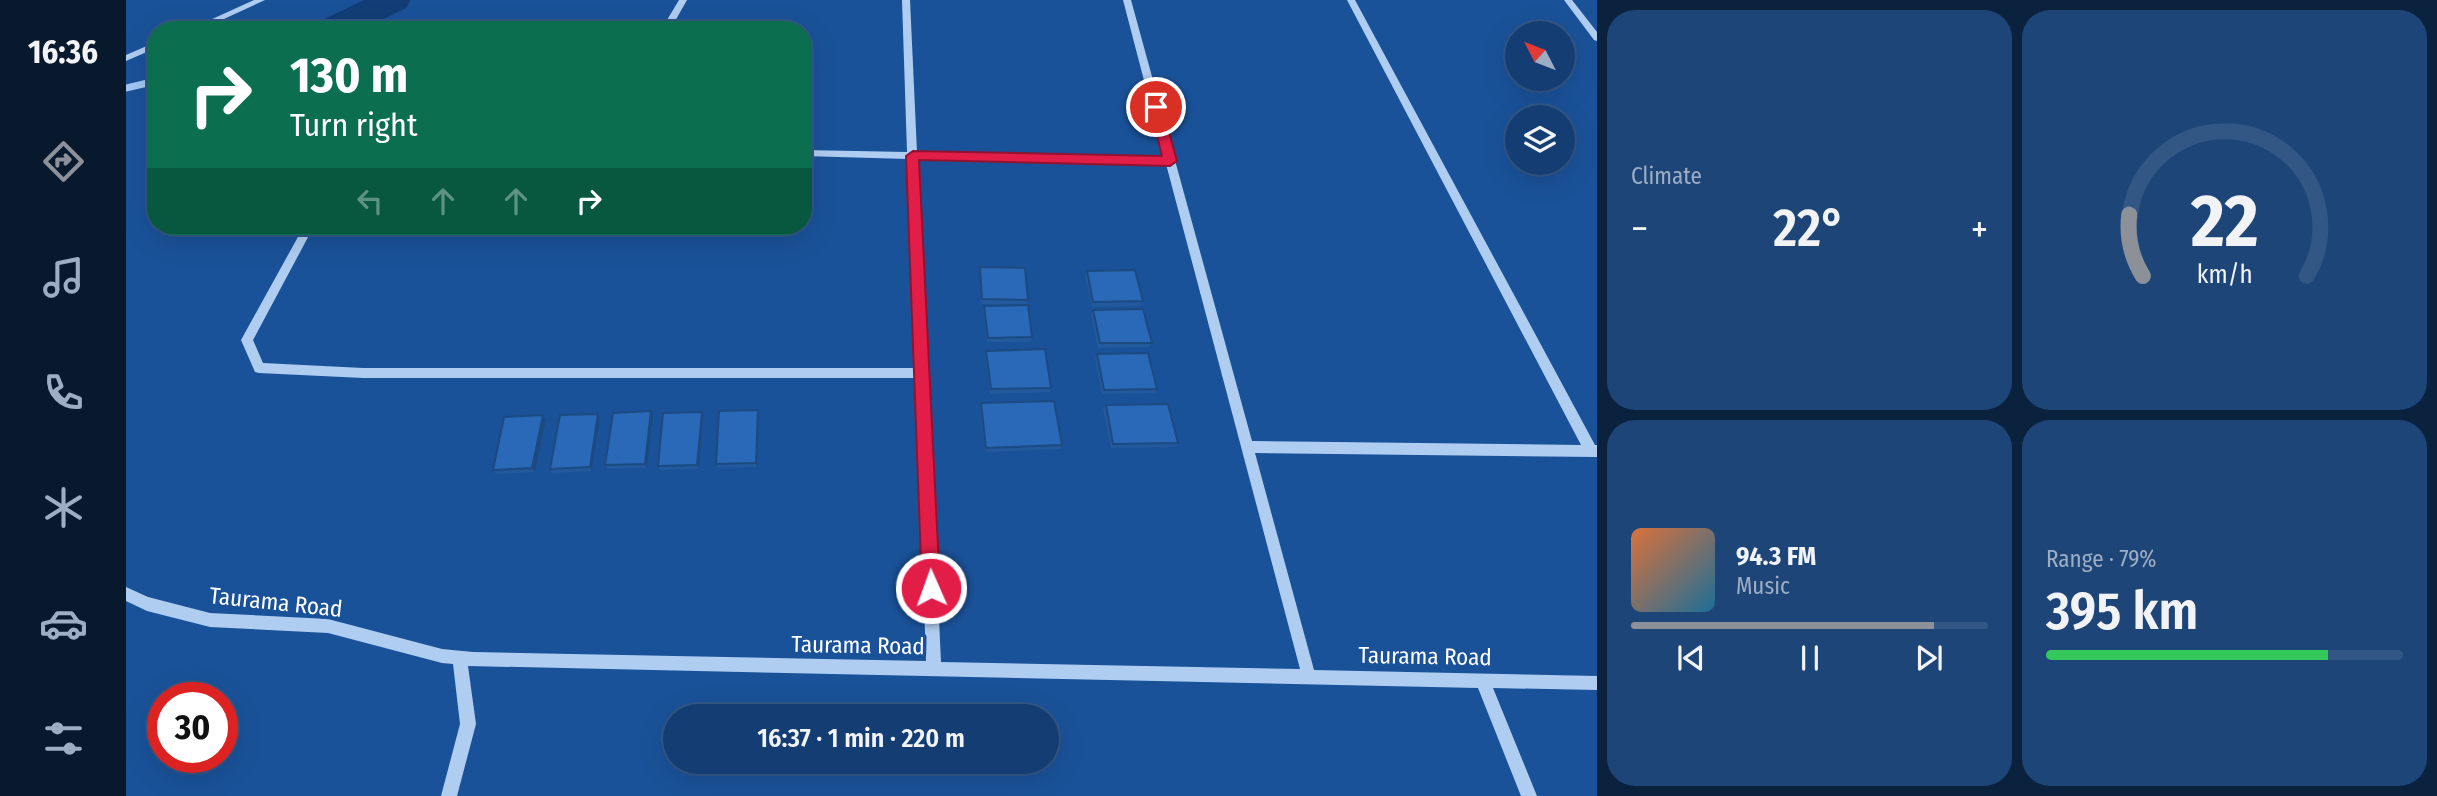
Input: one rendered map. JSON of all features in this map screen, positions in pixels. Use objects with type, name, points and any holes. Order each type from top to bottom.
[{"type":"street","points":[[213,21],[261,0]]},
{"type":"street","points":[[671,21],[684,0]]},
{"type":"street","points":[[906,0],[934,669]]},
{"type":"street","points":[[1127,0],[1309,677]]},
{"type":"street","points":[[1247,447],[1594,451],[1351,0]]},
{"type":"street","points":[[1568,0],[1597,38]]},
{"type":"street","points":[[126,58],[147,49]]},
{"type":"street","points":[[812,153],[1170,161]]},
{"type":"street","points":[[304,235],[247,340],[259,368],[363,373],[922,373]]},
{"type":"street","name":"Taurama Road","points":[[126,594],[147,604],[210,620],[328,626],[432,654],[460,658],[1597,683]]},
{"type":"street","points":[[449,796],[468,724],[460,658]]},
{"type":"street","points":[[1482,680],[1529,796]]},
{"type":"building","points":[[980,267],[1025,268],[1028,300],[982,299]]},
{"type":"building","points":[[1135,270],[1143,301],[1093,302],[1087,271]]},
{"type":"building","points":[[1028,305],[1032,337],[988,338],[984,306]]},
{"type":"building","points":[[1143,309],[1152,343],[1100,343],[1093,310]]},
{"type":"building","points":[[1045,349],[1051,388],[991,389],[986,351]]},
{"type":"building","points":[[1148,353],[1157,389],[1104,390],[1097,354]]},
{"type":"building","points":[[1054,401],[1062,445],[986,448],[981,403]]},
{"type":"building","points":[[1168,404],[1178,443],[1113,444],[1106,405]]},
{"type":"building","points":[[758,410],[756,463],[716,464],[719,411]]},
{"type":"building","points":[[651,411],[645,464],[605,465],[613,413]]},
{"type":"building","points":[[702,412],[697,465],[658,466],[663,413]]},
{"type":"building","points":[[598,414],[590,467],[550,469],[560,415]]},
{"type":"building","points":[[543,415],[532,468],[493,470],[504,417]]},
{"type":"waterway","points":[[350,21],[393,0]]},
{"type":"waterway","points":[[126,88],[147,83]]},
{"type":"route","points":[[931,588],[913,156],[1170,161],[1156,107]]}]
